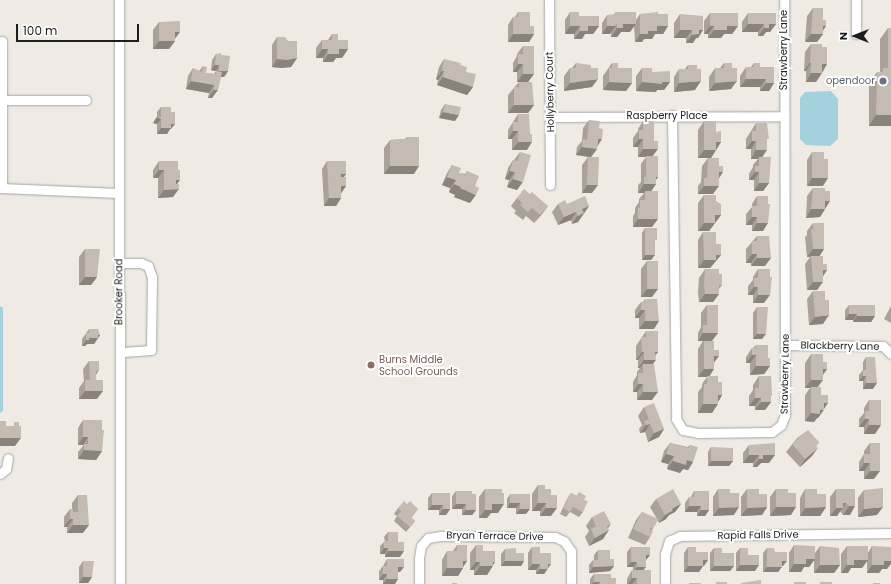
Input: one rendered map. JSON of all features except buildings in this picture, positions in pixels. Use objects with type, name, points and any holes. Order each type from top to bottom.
[{"type":"street","name":"Brooker Road","points":[[119,0],[120,584]]},
{"type":"street","name":"Hollyberry Court","points":[[549,0],[551,117],[550,185]]},
{"type":"street","name":"Strawberry Lane","points":[[672,115],[675,414],[677,423],[683,430],[698,434],[764,433],[776,430],[781,425],[785,415],[784,0]]},
{"type":"street","points":[[856,0],[856,34]]},
{"type":"street","points":[[2,41],[1,188],[119,194]]},
{"type":"street","points":[[1,100],[86,100]]},
{"type":"street","name":"Raspberry Place","points":[[551,117],[672,115],[784,116]]},
{"type":"street","points":[[119,263],[141,263],[148,266],[152,277],[151,350],[120,352]]},
{"type":"street","name":"Blackberry Lane","points":[[785,345],[883,346],[891,354]]},
{"type":"street","points":[[0,474],[6,469],[8,458]]},
{"type":"street","name":"Rapid Falls Drive","points":[[665,584],[665,554],[669,541],[680,536],[891,533]]},
{"type":"street","name":"Bryan Terrace Drive","points":[[419,584],[419,558],[421,546],[428,538],[440,536],[555,537],[564,541],[571,551],[571,584]]},
{"type":"water","points":[[831,91],[838,99],[838,139],[830,146],[806,145],[800,139],[800,98],[805,92]]},
{"type":"water","points":[[0,306],[3,308],[3,411],[0,413]]},
{"type":"place","name":"opendoor","points":[[883,81]]},
{"type":"place","name":"Burns Middle School Grounds","points":[[371,365]]}]
